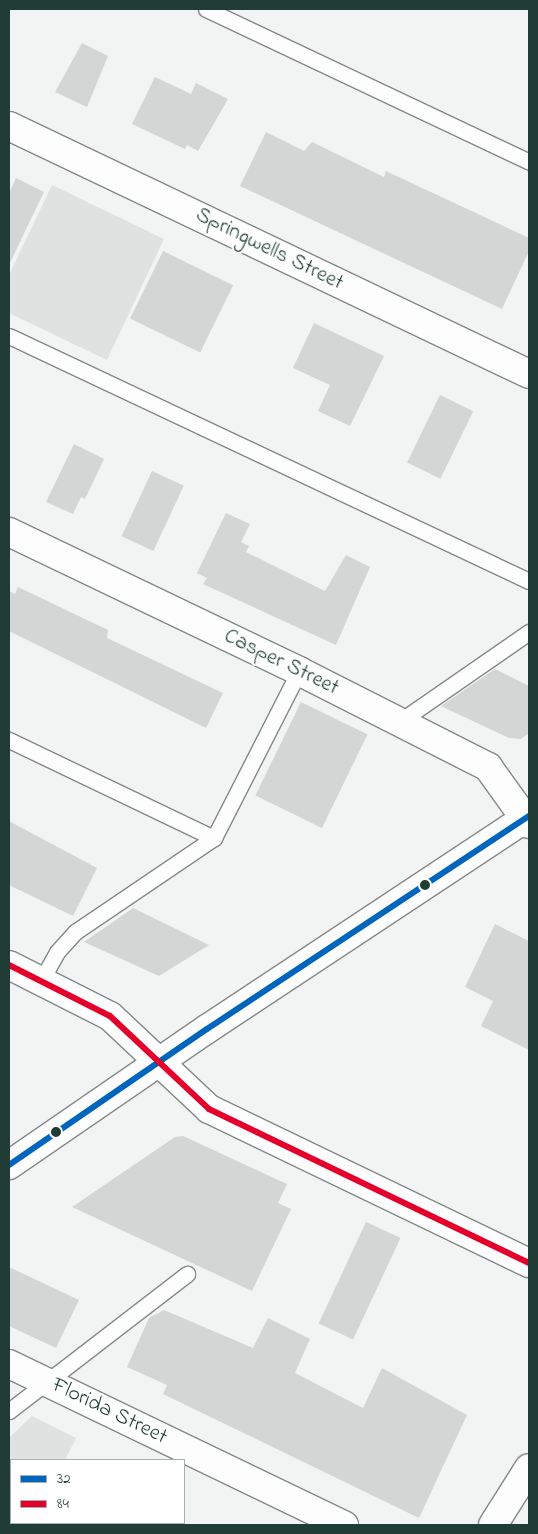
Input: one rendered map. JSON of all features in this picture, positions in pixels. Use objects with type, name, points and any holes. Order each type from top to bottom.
[{"type":"street","name":"Springwells Street","points":[[9,126],[529,374]]},
{"type":"street","name":"Casper Street","points":[[9,532],[299,671],[488,767],[528,819]]},
{"type":"street","points":[[9,1165],[159,1061],[528,819]]},
{"type":"street","points":[[9,965],[110,1016],[209,1108],[529,1262]]},
{"type":"street","name":"Florida Street","points":[[9,1364],[344,1525]]},
{"type":"street","points":[[493,1525],[529,1468]]},
{"type":"lane","points":[[206,9],[529,162]]},
{"type":"lane","points":[[9,336],[529,581]]},
{"type":"lane","points":[[399,722],[529,632]]},
{"type":"lane","points":[[41,981],[57,952],[75,932],[214,838],[299,671]]},
{"type":"lane","points":[[9,740],[214,838]]},
{"type":"lane","points":[[9,1411],[187,1274]]},
{"type":"shaded area","points":[[52,185],[164,239],[107,360],[9,313],[9,275]]},
{"type":"shaded area","points":[[32,1416],[76,1438],[66,1459],[10,1459],[10,1524],[22,1524],[9,1525],[9,1438]]},
{"type":"building","points":[[82,43],[108,56],[87,107],[55,92]]},
{"type":"building","points":[[155,77],[191,94],[196,83],[228,99],[198,151],[187,145],[185,149],[132,124]]},
{"type":"building","points":[[266,132],[304,151],[312,142],[384,177],[386,171],[529,238],[529,251],[502,309],[240,186]]},
{"type":"building","points":[[16,178],[44,192],[9,265],[9,193]]},
{"type":"building","points":[[163,251],[233,285],[200,353],[130,318]]},
{"type":"building","points":[[314,323],[384,356],[350,426],[318,411],[330,385],[293,368]]},
{"type":"building","points":[[440,395],[473,411],[440,479],[407,462]]},
{"type":"building","points":[[74,444],[104,459],[85,499],[81,497],[73,514],[46,502]]},
{"type":"building","points":[[152,471],[184,486],[153,551],[122,536]]},
{"type":"building","points":[[226,513],[250,524],[241,542],[249,546],[246,552],[325,591],[346,555],[370,567],[336,645],[203,584],[207,578],[197,573]]},
{"type":"building","points":[[18,587],[108,630],[107,638],[223,693],[206,728],[9,631],[9,591],[15,594]]},
{"type":"building","points":[[495,669],[529,686],[529,733],[521,739],[509,738],[441,706]]},
{"type":"building","points":[[301,702],[368,734],[322,828],[255,795]]},
{"type":"building","points":[[9,821],[97,868],[73,916],[9,885]]},
{"type":"building","points":[[133,908],[209,945],[159,976],[84,942]]},
{"type":"building","points":[[495,924],[529,941],[529,1050],[481,1026],[493,1001],[465,987]]},
{"type":"building","points":[[183,1136],[287,1184],[278,1203],[291,1209],[252,1291],[72,1207],[175,1137]]},
{"type":"building","points":[[366,1222],[400,1238],[353,1340],[319,1324]]},
{"type":"building","points":[[9,1267],[79,1300],[56,1348],[9,1326]]},
{"type":"building","points":[[164,1310],[253,1348],[268,1318],[310,1339],[295,1373],[363,1408],[382,1368],[467,1415],[419,1518],[163,1394],[167,1385],[127,1367],[149,1318]]},
{"type":"transit line","name":"32","points":[[9,1165],[207,1029],[529,816]]},
{"type":"transit line","name":"84","points":[[9,965],[110,1016],[209,1109],[529,1263]]}]
